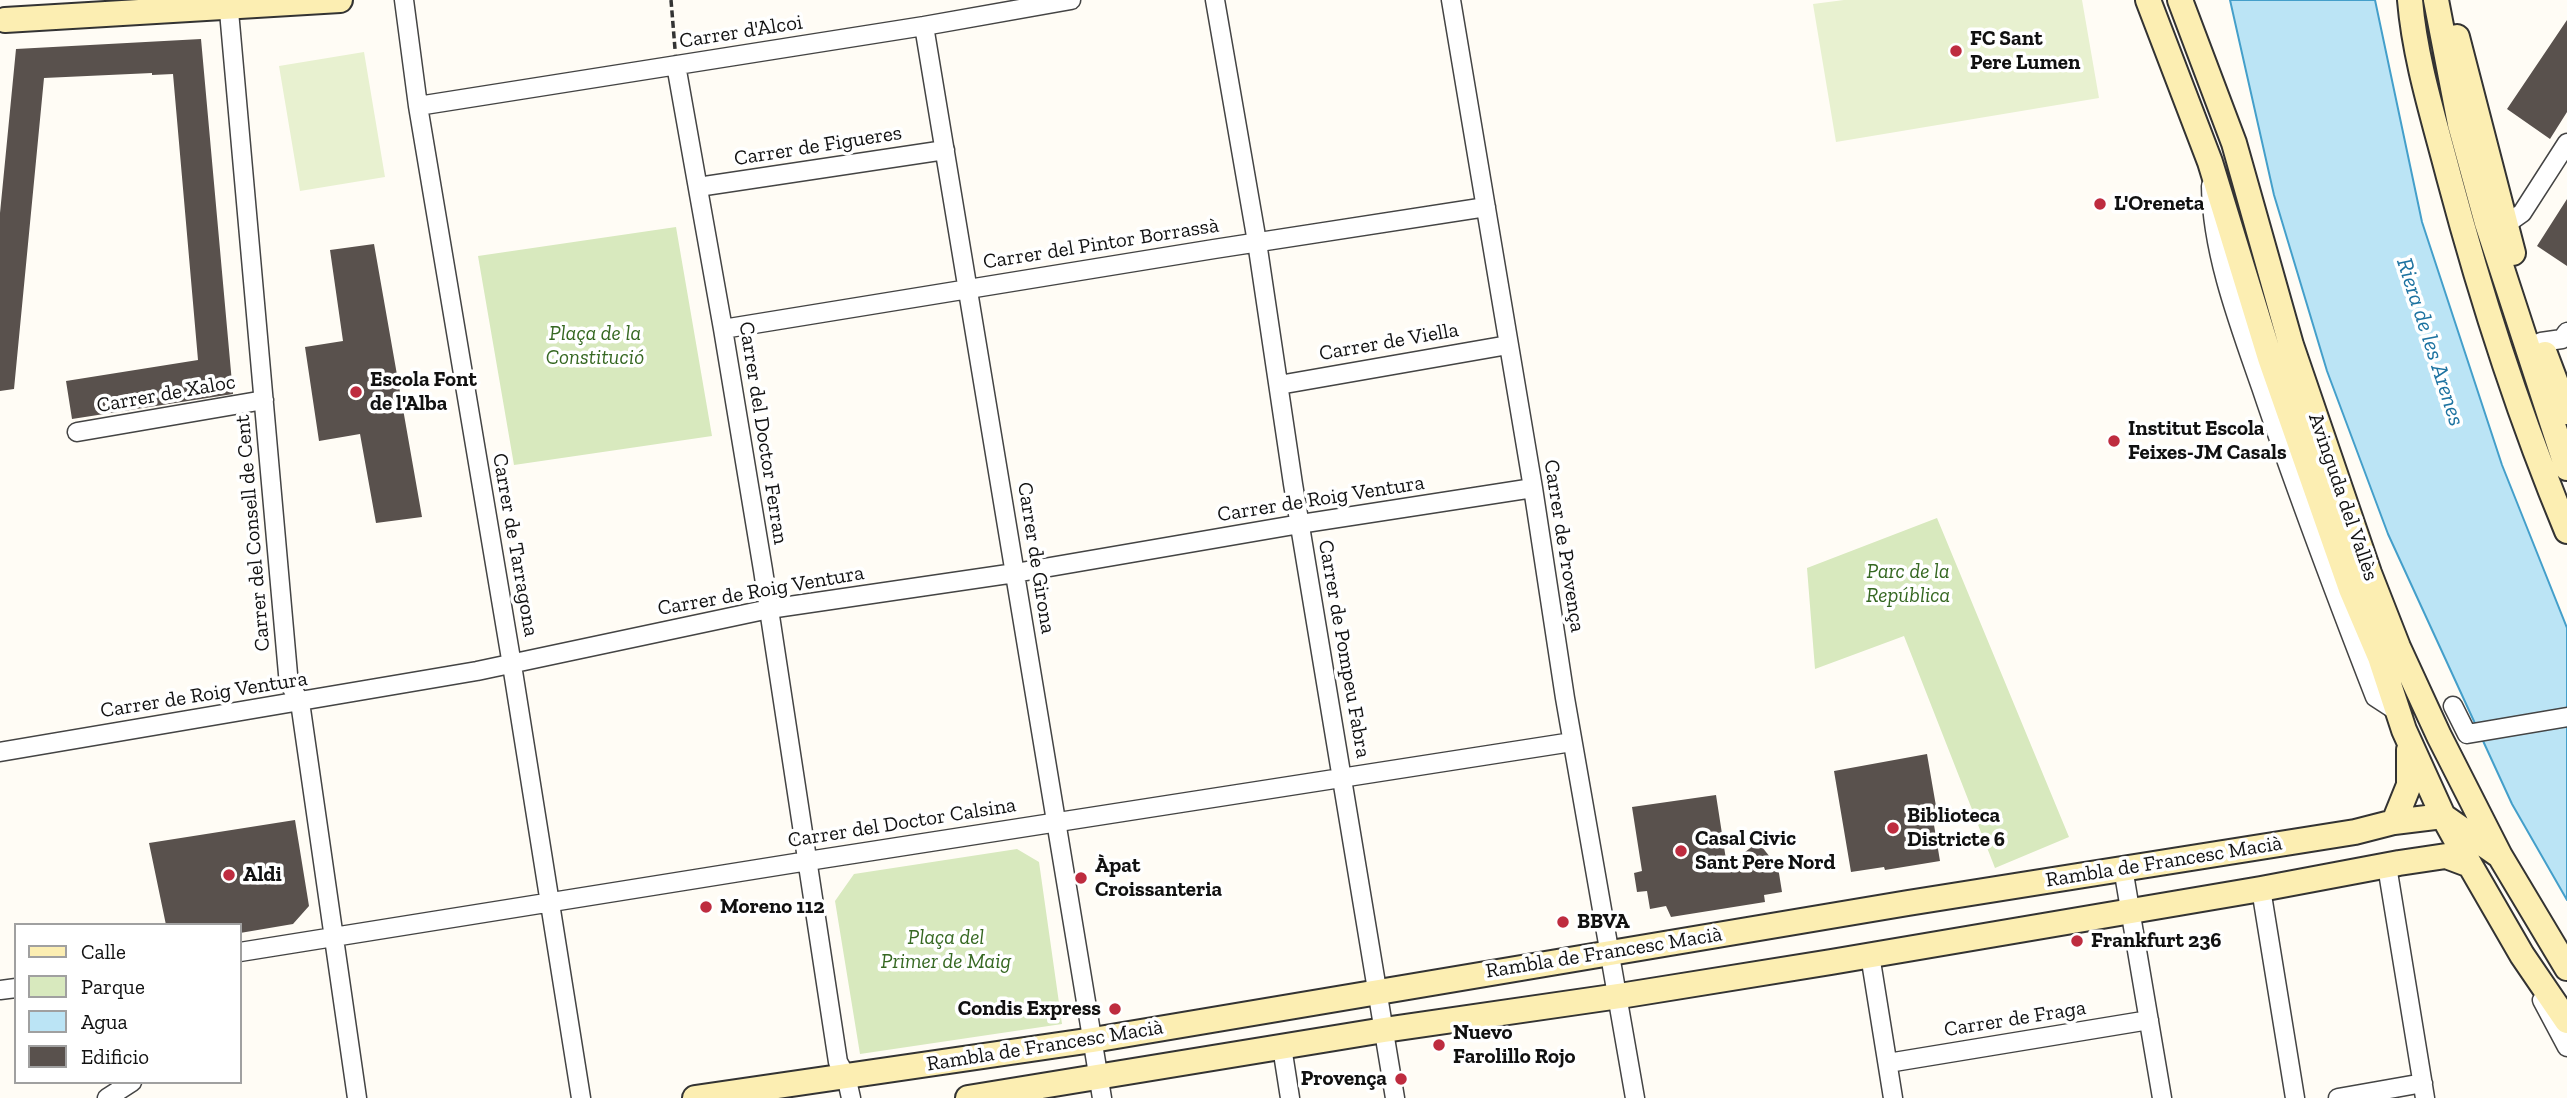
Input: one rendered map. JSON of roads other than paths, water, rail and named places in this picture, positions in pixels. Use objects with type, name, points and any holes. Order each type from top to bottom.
[{"type":"main road","points":[[3,22],[18,8],[22,0]]},
{"type":"main road","points":[[3,22],[229,4],[340,0]]},
{"type":"main road","name":"Avinguda del Vallès","points":[[2148,0],[2210,162],[2270,358],[2351,589],[2380,657],[2410,742],[2443,816],[2470,864],[2522,956],[2567,1021]]},
{"type":"main road","name":"Avinguda del Vallès","points":[[2180,0],[2234,143],[2291,345],[2369,573],[2398,647],[2439,736],[2500,856],[2567,968]]},
{"type":"main road","points":[[2410,0],[2421,66],[2463,228],[2491,321],[2542,471],[2567,531]]},
{"type":"main road","points":[[2436,0],[2446,65],[2487,223],[2567,468]]},
{"type":"main road","points":[[2445,0],[2460,48],[2505,225],[2541,342],[2567,412]]},
{"type":"main road","name":"Avinguda del Vallès","points":[[2394,822],[2409,785],[2410,742]]},
{"type":"main road","points":[[2443,816],[2500,856]]},
{"type":"main road","name":"Rambla de Francesc Macià","points":[[695,1098],[848,1087],[1093,1040],[1377,991],[2443,816]]},
{"type":"main road","name":"Rambla de Francesc Macià","points":[[968,1098],[1101,1088],[1282,1047],[1870,956],[2446,856],[2470,864]]},
{"type":"street","name":"Carrer de Tarragona","points":[[404,0],[418,106],[512,665],[581,1098]]},
{"type":"street","name":"Carrer d'Alcoi","points":[[418,106],[924,26],[1071,0]]},
{"type":"street","name":"Carrer de Pompeu Fabra","points":[[1215,0],[1257,242],[1300,524],[1395,1098]]},
{"type":"street","name":"Carrer de Provença","points":[[1451,0],[1533,488],[1572,742],[1635,1098]]},
{"type":"street","name":"Carrer del Consell de Cent","points":[[229,4],[289,683],[300,702],[357,1098]]},
{"type":"street","name":"Carrer de Girona","points":[[924,26],[1101,1088]]},
{"type":"street","name":"Carrer del Doctor Ferran","points":[[676,65],[769,609],[838,1062],[848,1087]]},
{"type":"street","points":[[2505,225],[2522,213],[2567,143]]},
{"type":"street","name":"Carrer de Figueres","points":[[698,187],[945,149]]},
{"type":"street","name":"Carrer del Pintor Borrassà","points":[[723,329],[1486,207]]},
{"type":"street","points":[[2541,342],[2562,340],[2567,332]]},
{"type":"street","name":"Carrer de Viella","points":[[1279,385],[1508,345]]},
{"type":"street","name":"Carrer de Xaloc","points":[[76,432],[264,400]]},
{"type":"street","name":"Carrer de Roig Ventura","points":[[0,752],[512,665],[769,609],[1015,573],[1300,524],[1533,488]]},
{"type":"street","points":[[2453,706],[2467,734],[2567,717]]},
{"type":"street","name":"Carrer del Doctor Calsina","points":[[242,952],[1572,742]]},
{"type":"street","points":[[2338,1098],[2424,1091],[2387,866]]},
{"type":"street","points":[[2123,868],[2162,1098]]},
{"type":"street","points":[[2261,889],[2295,1098]]},
{"type":"street","points":[[1870,956],[1893,1098]]},
{"type":"street","name":"Avinguda del Vallès","points":[[2522,956],[2567,1047]]},
{"type":"street","name":"Carrer de Fraga","points":[[1888,1063],[2149,1020]]},
{"type":"street","points":[[1282,1047],[1290,1098]]},
{"type":"street","points":[[107,1098],[129,1084]]},
{"type":"water","name":"Riera de les Arenes","points":[[2230,0],[2375,0],[2422,222],[2502,465],[2567,628],[2567,900],[2512,804],[2388,534],[2327,371],[2274,195]]},
{"type":"place","name":"FC Sant Pere Lumen","points":[[1956,51]]},
{"type":"place","name":"L'Oreneta","points":[[2100,204]]},
{"type":"place","name":"Escola Font de l'Alba","points":[[356,392]]},
{"type":"place","name":"Institut Escola Feixes-JM Casals","points":[[2114,441]]},
{"type":"place","name":"Biblioteca Districte 6","points":[[1893,828]]},
{"type":"place","name":"Casal Civic Sant Pere Nord","points":[[1681,851]]},
{"type":"place","name":"Aldi","points":[[229,875]]},
{"type":"place","name":"Àpat Croissanteria","points":[[1081,878]]},
{"type":"place","name":"Moreno 112","points":[[706,907]]},
{"type":"place","name":"BBVA","points":[[1563,922]]},
{"type":"place","name":"Frankfurt 236","points":[[2077,941]]},
{"type":"place","name":"Condis Express","points":[[1115,1009]]},
{"type":"place","name":"Nuevo Farolillo Rojo","points":[[1439,1045]]},
{"type":"place","name":"Provença","points":[[1401,1079]]},
{"type":"park label","name":"Plaça de la Constitució","points":[[595,346]]},
{"type":"park label","name":"Parc de la República","points":[[1908,584]]},
{"type":"park label","name":"Plaça del Primer de Maig","points":[[946,950]]}]
